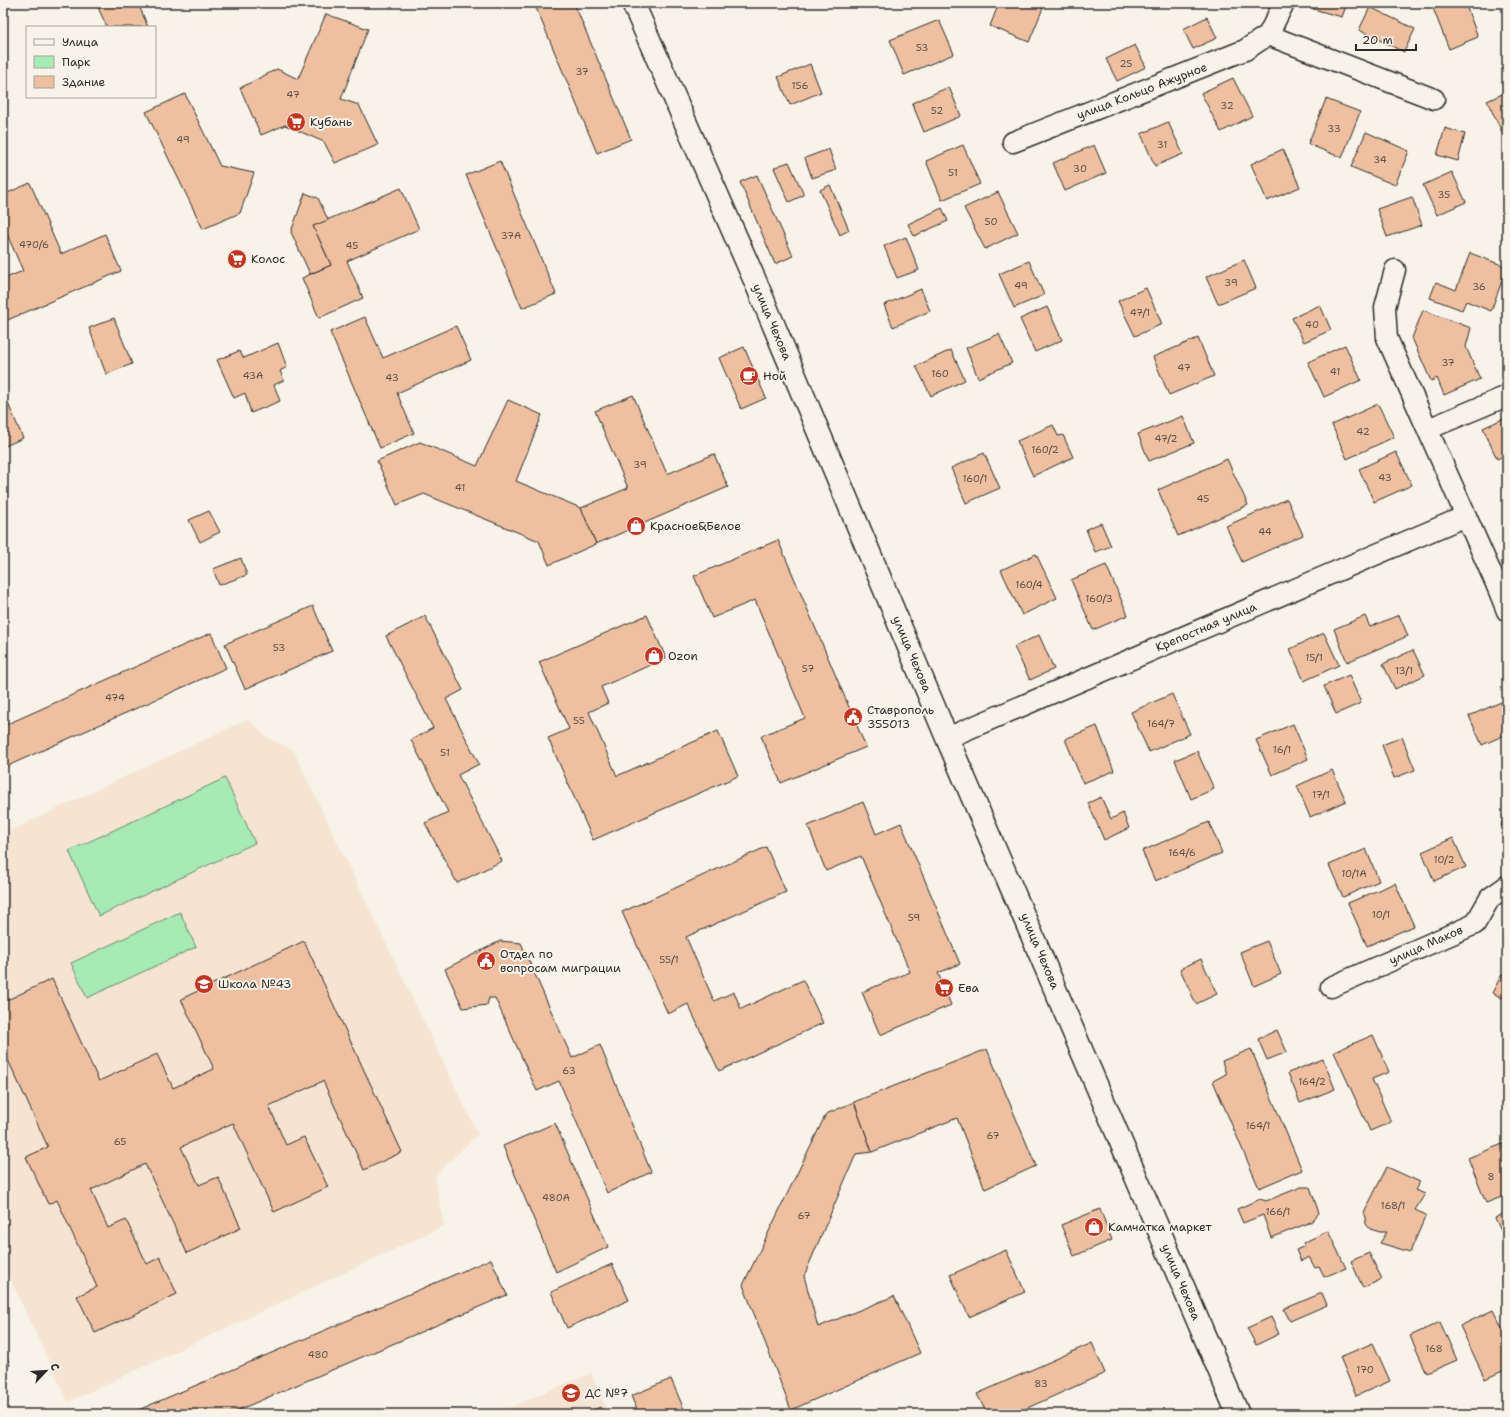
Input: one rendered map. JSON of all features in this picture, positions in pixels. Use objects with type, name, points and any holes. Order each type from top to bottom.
[{"type":"street","name":"улица Чехова","points":[[633,3],[759,290],[947,738],[1238,1414]]},
{"type":"street","points":[[1284,3],[1268,35],[1434,99]]},
{"type":"street","name":"улица Кольцо Ажурное","points":[[1013,142],[1245,50],[1268,35]]},
{"type":"street","points":[[1395,270],[1385,307],[1387,338],[1466,516],[1502,584],[1507,611]]},
{"type":"street","points":[[1428,429],[1507,396]]},
{"type":"street","name":"Крепостная улица","points":[[947,738],[1466,516]]},
{"type":"street","name":"улица Маков","points":[[1331,987],[1475,924],[1490,898],[1507,886]]},
{"type":"shaded area","name":"Школа №43","points":[[248,719],[268,738],[293,750],[478,1134],[435,1176],[444,1226],[68,1402],[3,1264],[3,834]]},
{"type":"shaded area","name":"ДС №7","points":[[591,1373],[609,1414],[494,1414]]},
{"type":"green space","points":[[225,778],[255,843],[99,916],[69,851]]},
{"type":"green space","points":[[180,912],[196,947],[87,998],[71,963]]},
{"type":"building","points":[[96,3],[138,3],[148,26],[107,26]]},
{"type":"building","points":[[534,3],[574,3],[631,139],[597,153]]},
{"type":"building","points":[[999,3],[1031,3],[1043,8],[1029,42],[990,26]]},
{"type":"building","points":[[1315,3],[1347,3],[1342,17],[1313,9]]},
{"type":"building","points":[[1431,3],[1465,3],[1478,37],[1449,49]]},
{"type":"building","points":[[1370,7],[1415,29],[1404,52],[1359,30]]},
{"type":"building","points":[[326,14],[368,29],[341,99],[359,105],[378,145],[335,163],[324,142],[285,125],[261,135],[240,88],[277,69],[298,79]]},
{"type":"building","points":[[1207,17],[1217,38],[1193,49],[1183,29]]},
{"type":"building","points":[[939,20],[954,54],[904,75],[890,40]]},
{"type":"building","points":[[1135,45],[1146,67],[1117,81],[1106,59]]},
{"type":"building","points":[[810,64],[821,92],[790,105],[778,77]]},
{"type":"building","points":[[1233,78],[1252,116],[1221,132],[1201,93]]},
{"type":"building","points":[[949,87],[961,116],[924,132],[912,103]]},
{"type":"building","points":[[1507,92],[1507,129],[1502,132],[1487,101]]},
{"type":"building","points":[[185,94],[220,166],[254,173],[240,213],[203,229],[146,112]]},
{"type":"building","points":[[1326,99],[1360,112],[1342,158],[1308,144]]},
{"type":"building","points":[[1168,122],[1183,154],[1155,166],[1141,134]]},
{"type":"building","points":[[1445,128],[1465,134],[1458,161],[1437,155]]},
{"type":"building","points":[[1366,132],[1409,151],[1395,185],[1351,167]]},
{"type":"building","points":[[963,145],[980,184],[942,200],[926,161]]},
{"type":"building","points":[[1094,145],[1106,173],[1065,191],[1053,163]]},
{"type":"building","points":[[829,149],[836,170],[812,178],[805,158]]},
{"type":"building","points":[[1283,149],[1300,187],[1267,201],[1251,164]]},
{"type":"building","points":[[500,161],[556,294],[522,308],[466,175]]},
{"type":"building","points":[[789,162],[804,195],[789,202],[774,168]]},
{"type":"building","points":[[1452,172],[1466,202],[1437,215],[1423,185]]},
{"type":"building","points":[[757,175],[793,256],[775,264],[740,182]]},
{"type":"building","points":[[30,183],[61,254],[105,234],[121,271],[3,322],[3,279],[23,271],[3,225],[3,195]]},
{"type":"building","points":[[830,185],[849,230],[840,235],[820,190]]},
{"type":"building","points":[[401,188],[419,229],[347,261],[363,298],[319,318],[302,278],[331,265],[313,226]]},
{"type":"building","points":[[998,192],[1018,233],[985,249],[964,208]]},
{"type":"building","points":[[305,193],[318,198],[328,220],[313,226],[331,265],[310,274],[291,232]]},
{"type":"building","points":[[1412,197],[1422,225],[1387,237],[1377,209]]},
{"type":"building","points":[[942,208],[948,221],[914,236],[908,224]]},
{"type":"building","points":[[906,237],[919,270],[897,278],[884,246]]},
{"type":"building","points":[[1470,253],[1507,267],[1491,311],[1466,301],[1462,310],[1430,298],[1436,282],[1456,290]]},
{"type":"building","points":[[1244,260],[1256,288],[1218,304],[1206,277]]},
{"type":"building","points":[[1029,261],[1044,295],[1014,308],[999,274]]},
{"type":"building","points":[[1146,288],[1162,324],[1135,336],[1118,301]]},
{"type":"building","points":[[921,289],[930,311],[893,327],[884,305]]},
{"type":"building","points":[[1320,305],[1331,330],[1304,342],[1292,318]]},
{"type":"building","points":[[1047,307],[1062,340],[1035,352],[1020,319]]},
{"type":"building","points":[[1423,310],[1471,328],[1466,347],[1480,379],[1444,395],[1437,378],[1431,381],[1412,338]]},
{"type":"building","points":[[365,317],[383,358],[456,326],[471,360],[397,393],[414,433],[380,448],[330,332]]},
{"type":"building","points":[[114,318],[132,364],[106,374],[89,328]]},
{"type":"building","points":[[999,334],[1012,363],[978,378],[966,348]]},
{"type":"building","points":[[1198,338],[1214,376],[1169,395],[1153,357]]},
{"type":"building","points":[[278,343],[287,367],[280,371],[284,380],[274,385],[280,401],[251,413],[245,393],[234,398],[217,360],[239,351],[244,358]]},
{"type":"building","points":[[1345,345],[1361,380],[1324,397],[1308,362]]},
{"type":"building","points":[[744,347],[766,398],[741,409],[719,358]]},
{"type":"building","points":[[951,350],[965,380],[931,396],[916,366]]},
{"type":"building","points":[[3,392],[23,438],[3,447]]},
{"type":"building","points":[[633,395],[667,474],[714,454],[728,487],[596,544],[581,508],[628,488],[595,411]]},
{"type":"building","points":[[508,400],[542,415],[516,481],[581,508],[596,544],[549,565],[539,541],[424,494],[397,505],[377,461],[420,442],[477,466]]},
{"type":"building","points":[[1378,404],[1394,437],[1347,459],[1332,425]]},
{"type":"building","points":[[1183,416],[1194,443],[1149,461],[1138,434]]},
{"type":"building","points":[[1507,417],[1507,454],[1497,459],[1483,428]]},
{"type":"building","points":[[1053,425],[1058,436],[1063,435],[1073,457],[1033,476],[1017,441]]},
{"type":"building","points":[[1396,452],[1412,485],[1374,502],[1359,469]]},
{"type":"building","points":[[984,453],[1000,488],[966,503],[951,468]]},
{"type":"building","points":[[1227,459],[1248,505],[1178,536],[1158,490]]},
{"type":"building","points":[[1287,499],[1303,535],[1242,562],[1226,526]]},
{"type":"building","points":[[209,511],[220,532],[200,542],[189,520]]},
{"type":"building","points":[[1101,523],[1111,546],[1095,552],[1086,529]]},
{"type":"building","points":[[778,540],[866,747],[781,783],[761,736],[805,718],[755,600],[712,618],[694,576]]},
{"type":"building","points":[[1036,554],[1057,598],[1022,615],[1001,570]]},
{"type":"building","points":[[241,558],[247,575],[219,585],[213,569]]},
{"type":"building","points":[[1106,565],[1128,615],[1093,630],[1071,580]]},
{"type":"building","points":[[313,606],[332,651],[245,689],[225,644]]},
{"type":"building","points":[[647,615],[666,658],[601,687],[608,703],[589,712],[617,776],[718,731],[738,776],[593,840],[548,738],[569,729],[539,662]]},
{"type":"building","points":[[1399,615],[1408,636],[1347,662],[1334,629],[1365,616],[1370,627]]},
{"type":"building","points":[[425,616],[463,690],[446,699],[479,764],[458,775],[502,861],[457,883],[425,823],[448,812],[411,740],[433,728],[386,636]]},
{"type":"building","points":[[211,633],[226,668],[3,768],[3,726]]},
{"type":"building","points":[[1324,633],[1339,665],[1304,681],[1290,649]]},
{"type":"building","points":[[1039,635],[1054,669],[1030,680],[1014,647]]},
{"type":"building","points":[[1413,650],[1425,675],[1395,689],[1383,664]]},
{"type":"building","points":[[1349,675],[1361,703],[1336,714],[1324,686]]},
{"type":"building","points":[[1172,694],[1190,734],[1149,752],[1131,712]]},
{"type":"building","points":[[1501,702],[1507,717],[1507,734],[1482,745],[1469,716]]},
{"type":"building","points":[[1293,724],[1308,759],[1272,775],[1256,740]]},
{"type":"building","points":[[1097,726],[1114,771],[1083,783],[1065,739]]},
{"type":"building","points":[[1402,737],[1415,770],[1394,778],[1382,745]]},
{"type":"building","points":[[1197,751],[1214,789],[1191,799],[1175,760]]},
{"type":"building","points":[[1332,770],[1346,801],[1310,817],[1297,786]]},
{"type":"building","points":[[1101,797],[1111,819],[1123,813],[1129,828],[1104,840],[1088,803]]},
{"type":"building","points":[[863,802],[876,834],[901,823],[960,964],[938,973],[951,1005],[880,1035],[862,992],[910,972],[861,856],[826,871],[808,826]]},
{"type":"building","points":[[1507,806],[1507,828],[1501,826]]},
{"type":"building","points":[[1209,822],[1222,853],[1155,881],[1142,851]]},
{"type":"building","points":[[1453,838],[1466,867],[1434,881],[1422,852]]},
{"type":"building","points":[[766,847],[786,892],[686,937],[714,1001],[734,992],[741,1009],[803,980],[823,1023],[719,1071],[688,1004],[668,1014],[622,912]]},
{"type":"building","points":[[1366,849],[1379,881],[1343,897],[1329,865]]},
{"type":"building","points":[[1395,883],[1414,926],[1367,946],[1348,903]]},
{"type":"building","points":[[304,941],[402,1152],[364,1170],[323,1081],[269,1106],[286,1145],[304,1137],[328,1187],[274,1212],[233,1123],[181,1147],[199,1185],[218,1177],[241,1228],[187,1253],[145,1164],[91,1190],[108,1228],[126,1220],[147,1264],[160,1257],[177,1294],[95,1333],[77,1296],[97,1287],[57,1200],[48,1204],[26,1157],[48,1147],[3,1049],[3,1002],[52,979],[99,1081],[157,1054],[173,1088],[214,1069],[181,999]]},
{"type":"building","points":[[500,941],[521,943],[572,1058],[600,1045],[651,1172],[607,1193],[559,1081],[537,1091],[495,998],[489,998],[487,1005],[463,1008],[445,969]]},
{"type":"building","points":[[1267,941],[1281,974],[1254,986],[1240,952]]},
{"type":"building","points":[[1201,959],[1217,994],[1196,1004],[1180,969]]},
{"type":"building","points":[[1502,974],[1507,977],[1507,1000],[1492,993]]},
{"type":"building","points":[[1277,1030],[1287,1052],[1267,1060],[1258,1039]]},
{"type":"building","points":[[1373,1035],[1389,1072],[1372,1079],[1391,1122],[1370,1131],[1334,1052]]},
{"type":"building","points":[[987,1049],[1036,1166],[985,1189],[957,1118],[872,1152],[854,1102]]},
{"type":"building","points":[[1251,1049],[1302,1170],[1259,1188],[1213,1081],[1226,1074],[1222,1061]]},
{"type":"building","points":[[1323,1059],[1335,1089],[1300,1103],[1288,1073]]},
{"type":"building","points":[[854,1102],[872,1152],[856,1154],[804,1276],[818,1327],[894,1296],[920,1353],[791,1410],[743,1285],[826,1114]]},
{"type":"building","points":[[555,1123],[608,1247],[556,1272],[503,1146]]},
{"type":"building","points":[[1505,1143],[1507,1148],[1507,1195],[1486,1203],[1468,1158]]},
{"type":"building","points":[[1387,1167],[1420,1182],[1415,1190],[1425,1194],[1415,1210],[1426,1215],[1410,1252],[1380,1243],[1387,1232],[1380,1232],[1370,1229],[1366,1224],[1364,1213]]},
{"type":"building","points":[[1301,1187],[1310,1187],[1319,1213],[1311,1222],[1271,1238],[1263,1215],[1243,1223],[1237,1209],[1260,1199],[1266,1201]]},
{"type":"building","points":[[1100,1209],[1112,1240],[1074,1256],[1061,1225]]},
{"type":"building","points":[[1507,1212],[1507,1244],[1495,1218]]},
{"type":"building","points":[[1328,1231],[1346,1268],[1324,1277],[1319,1267],[1315,1268],[1309,1257],[1301,1261],[1296,1250],[1305,1246],[1303,1243]]},
{"type":"building","points":[[1006,1250],[1025,1292],[969,1317],[950,1275]]},
{"type":"building","points":[[1369,1253],[1382,1279],[1363,1288],[1351,1261]]},
{"type":"building","points":[[491,1259],[507,1295],[229,1414],[129,1414]]},
{"type":"building","points":[[612,1264],[629,1300],[567,1328],[551,1292]]},
{"type":"building","points":[[1322,1293],[1327,1305],[1290,1321],[1284,1309]]},
{"type":"building","points":[[1493,1310],[1507,1339],[1507,1369],[1485,1379],[1460,1326]]},
{"type":"building","points":[[1271,1317],[1279,1334],[1256,1345],[1247,1328]]},
{"type":"building","points":[[1440,1322],[1457,1360],[1427,1373],[1410,1336]]},
{"type":"building","points":[[1092,1343],[1105,1373],[1014,1414],[987,1414],[977,1394]]},
{"type":"building","points":[[1373,1343],[1390,1381],[1356,1396],[1340,1357]]},
{"type":"building","points":[[3,1348],[10,1365],[3,1369]]},
{"type":"building","points":[[671,1379],[686,1414],[639,1414],[631,1396]]},
{"type":"building","points":[[600,1407],[604,1414],[584,1414]]},
{"type":"place","name":"Кубань","points":[[296,122]]},
{"type":"place","name":"Колос","points":[[237,259]]},
{"type":"place","name":"Ной","points":[[749,376]]},
{"type":"place","name":"Красное&Белое","points":[[636,526]]},
{"type":"place","name":"Ozon","points":[[654,656]]},
{"type":"place","name":"Ставрополь 355013","points":[[853,717]]},
{"type":"place","name":"Отдел по вопросам миграции","points":[[486,961]]},
{"type":"place","name":"Школа №43","points":[[204,984]]},
{"type":"place","name":"Ева","points":[[944,988]]},
{"type":"place","name":"Камчатка маркет","points":[[1094,1227]]},
{"type":"place","name":"ДС №7","points":[[571,1393]]}]
